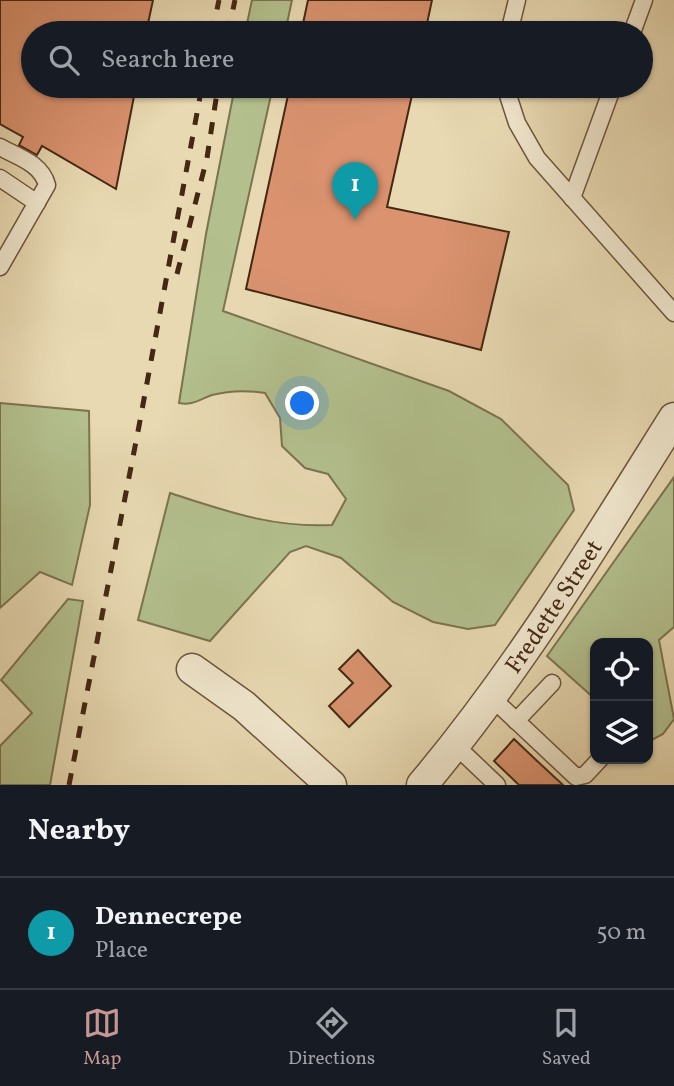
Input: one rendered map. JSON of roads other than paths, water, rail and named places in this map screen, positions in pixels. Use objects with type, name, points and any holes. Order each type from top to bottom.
[{"type":"street","name":"Fredette Street","points":[[422,785],[492,698],[579,571],[674,418]]},
{"type":"street","points":[[192,669],[244,706],[331,785]]},
{"type":"lane","points":[[512,21],[517,0]]},
{"type":"lane","points":[[636,21],[644,0]]},
{"type":"lane","points":[[509,98],[517,123],[537,158],[674,313]]},
{"type":"lane","points":[[572,198],[609,98]]},
{"type":"lane","points":[[0,147],[37,167],[44,174],[47,185],[0,267]]},
{"type":"lane","points":[[0,178],[37,204]]},
{"type":"lane","points":[[516,721],[552,683]]},
{"type":"lane","points":[[492,698],[576,777],[584,775],[595,764]]},
{"type":"lane","points":[[456,746],[497,785]]},
{"type":"railway","points":[[215,21],[219,0]]},
{"type":"railway","points":[[231,21],[235,0]]},
{"type":"railway","points":[[69,785],[200,98]]},
{"type":"railway","points":[[177,274],[207,158],[216,98]]},
{"type":"place","name":"Dennecrepe","points":[[355,220]]}]
